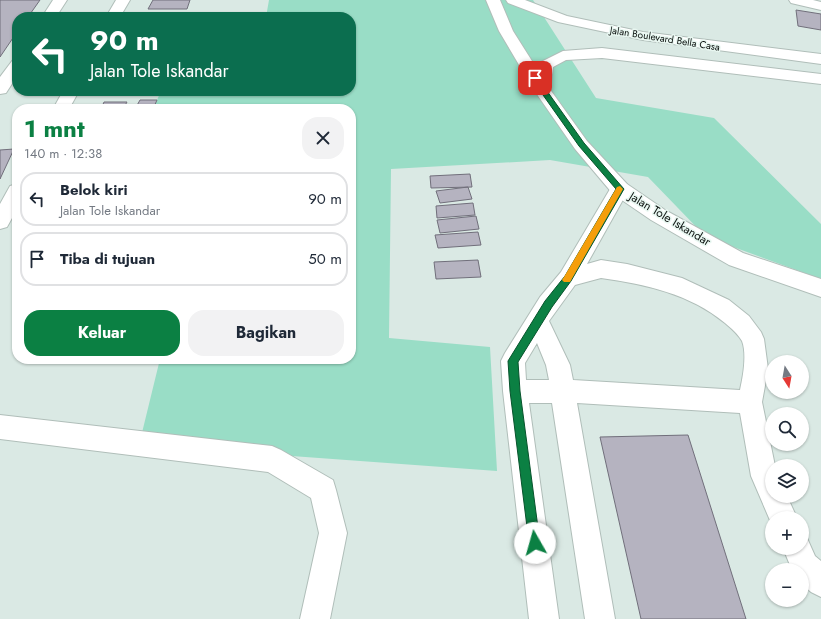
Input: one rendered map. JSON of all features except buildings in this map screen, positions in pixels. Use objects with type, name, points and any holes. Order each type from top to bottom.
[{"type":"street","points":[[52,12],[60,0]]},
{"type":"street","points":[[116,12],[122,0]]},
{"type":"street","name":"Jalan Tole Iskandar","points":[[493,0],[506,31],[542,90],[581,145],[620,189],[658,215],[736,258],[821,288]]},
{"type":"street","name":"Jalan Boulevard Bella Casa","points":[[513,0],[563,19],[643,36],[821,59]]},
{"type":"street","points":[[796,0],[821,6]]},
{"type":"street","points":[[643,36],[645,58]]},
{"type":"street","name":"Jalan Boulevard Bella Casa","points":[[542,90],[546,64],[563,56],[602,53],[821,79]]},
{"type":"street","points":[[790,55],[796,76]]},
{"type":"street","points":[[0,89],[12,71]]},
{"type":"street","points":[[544,619],[515,391],[513,361],[548,304],[568,278],[620,189]]},
{"type":"street","points":[[0,222],[12,200]]},
{"type":"street","points":[[568,278],[601,269],[627,273],[682,287],[721,307],[741,323],[753,340],[756,369],[750,402],[765,478]]},
{"type":"street","points":[[538,321],[558,365],[600,619]]},
{"type":"street","points":[[515,391],[562,391],[750,402]]},
{"type":"street","points":[[0,427],[272,459],[323,490],[333,533],[315,619]]},
{"type":"street","points":[[800,555],[806,566],[821,582]]},
{"type":"green space","points":[[269,0],[533,0],[596,98],[714,118],[821,224],[821,279],[706,237],[648,177],[550,160],[391,169],[389,338],[490,347],[497,471],[139,445],[159,364],[356,364],[356,104],[155,104],[159,96],[356,96],[356,12],[267,12]]},
{"type":"slow traffic","points":[[567,280],[620,189]]},
{"type":"route","points":[[535,78],[581,145],[620,189],[568,278],[548,304],[513,361],[515,391],[535,543]]}]
